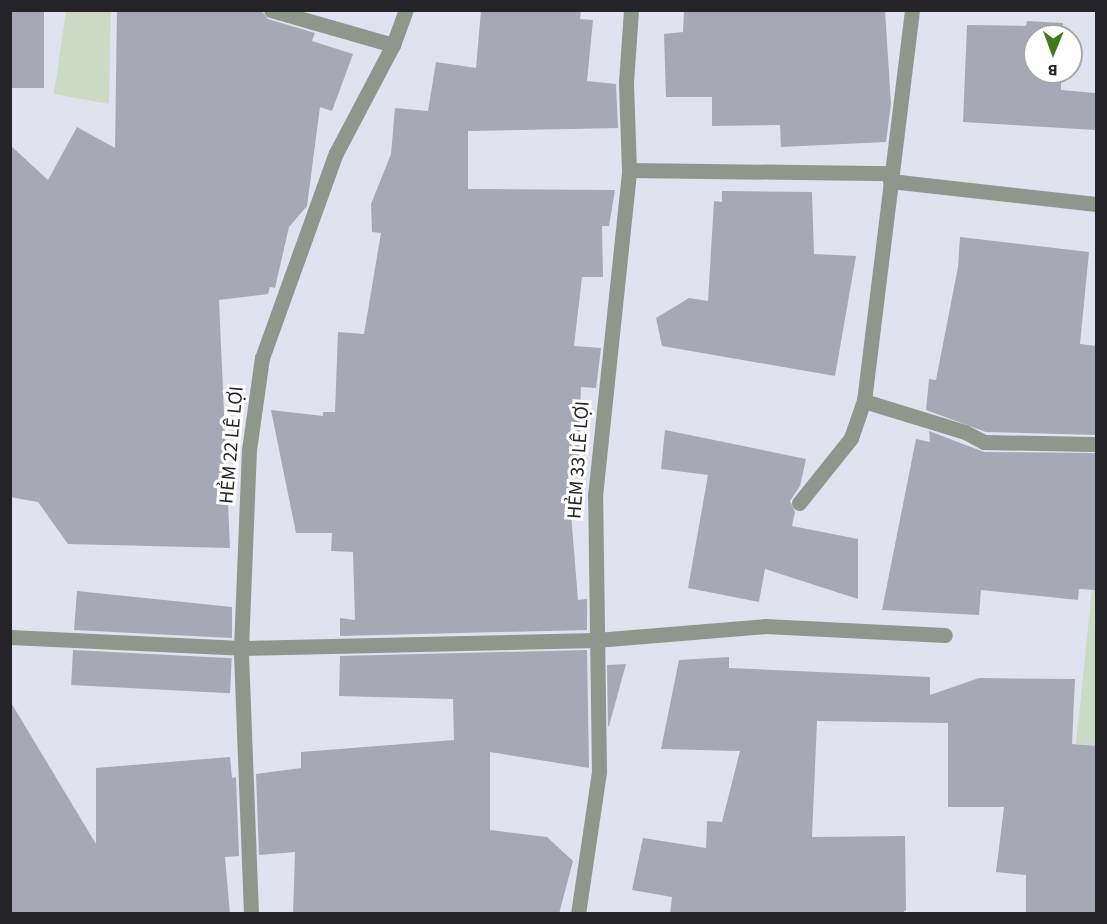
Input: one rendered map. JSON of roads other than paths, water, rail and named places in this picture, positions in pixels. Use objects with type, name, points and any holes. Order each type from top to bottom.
[{"type":"street","points":[[271,10],[393,45]]},
{"type":"street","name":"HẺM 22 LÊ LỢI","points":[[251,914],[241,648],[249,450],[262,358],[336,153],[393,45],[406,10]]},
{"type":"street","name":"HẺM 33 LÊ LỢI","points":[[578,914],[599,772],[595,496],[630,170],[626,82],[631,10]]},
{"type":"street","points":[[799,503],[851,438],[864,401],[912,10]]},
{"type":"street","points":[[630,170],[891,177],[1096,204]]},
{"type":"street","points":[[864,401],[965,432],[984,442],[1093,444]]},
{"type":"street","points":[[10,637],[241,648],[596,640],[765,626],[945,635]]}]
